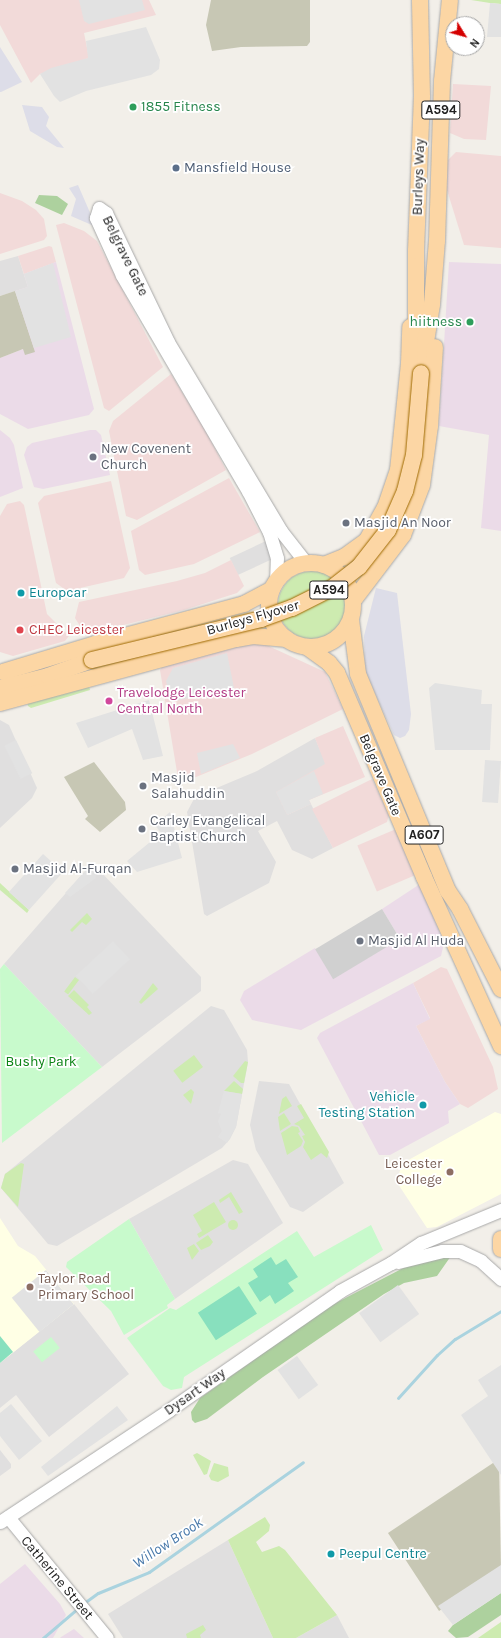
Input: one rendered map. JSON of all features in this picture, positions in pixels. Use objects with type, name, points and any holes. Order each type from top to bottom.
[{"type":"main road","name":"Burleys Way","points":[[415,306],[422,97],[420,0]]},
{"type":"main road","name":"A594","points":[[422,97],[431,0]]},
{"type":"main road","name":"Burleys Way","points":[[432,304],[437,241],[442,81],[450,0]]},
{"type":"main road","name":"A594","points":[[353,601],[403,535],[422,485],[434,371],[436,323],[432,304]]},
{"type":"main road","name":"Burleys Flyover","points":[[2,672],[45,668],[92,660],[287,610],[321,595],[359,567],[388,530],[405,491],[414,455],[421,373],[432,304]]},
{"type":"main road","name":"A594","points":[[324,565],[344,557],[367,540],[385,508],[398,470],[409,364],[410,320],[415,306]]},
{"type":"main road","name":"Burleys Flyover","points":[[415,306],[416,362],[421,373]]},
{"type":"main road","name":"A594","points":[[2,672],[94,644],[244,604],[274,586],[292,568],[306,563],[324,565],[344,578],[353,601],[351,620],[344,632],[334,641],[321,646],[307,647]]},
{"type":"main road","points":[[274,586],[270,612],[279,632],[287,639]]},
{"type":"main road","name":"Belgrave Gate","points":[[351,620],[358,674],[448,891],[460,909],[501,990]]},
{"type":"main road","points":[[0,703],[236,638],[253,636],[287,639],[307,647]]},
{"type":"main road","name":"Belgrave Gate","points":[[307,647],[329,662],[337,673],[424,877],[501,1046]]},
{"type":"main road","name":"A594","points":[[0,688],[48,676],[92,660]]},
{"type":"main road","points":[[501,1239],[501,1249]]},
{"type":"street","name":"Belgrave Gate","points":[[274,586],[277,558],[269,532],[245,486],[154,332],[112,253],[96,218],[99,208],[106,213],[121,242],[168,342],[281,531],[306,563]]},
{"type":"street","points":[[112,253],[121,242]]},
{"type":"street","name":"Dysart Way","points":[[4,1519],[169,1410],[340,1291],[391,1263],[421,1243],[501,1210]]},
{"type":"street","name":"Dysart Way","points":[[391,1263],[442,1251],[460,1251],[481,1261],[501,1279]]},
{"type":"street","name":"Catherine Street","points":[[4,1519],[91,1617],[107,1638]]},
{"type":"shaded area","points":[[0,0],[149,0],[156,15],[84,33],[89,58],[40,74],[31,83],[0,25]]},
{"type":"shaded area","points":[[79,0],[142,0],[145,10],[89,24],[84,21]]},
{"type":"shaded area","points":[[211,0],[310,0],[310,42],[307,46],[241,47],[212,51],[206,25]]},
{"type":"shaded area","points":[[490,3],[501,4],[501,37],[487,37]]},
{"type":"shaded area","points":[[146,27],[160,60],[159,69],[151,75],[86,91],[60,102],[54,96],[40,74],[51,68],[88,58],[86,41]]},
{"type":"shaded area","points":[[0,47],[22,82],[1,92],[0,92]]},
{"type":"shaded area","points":[[453,84],[491,86],[486,140],[464,139],[450,133]]},
{"type":"shaded area","points":[[22,105],[42,107],[49,117],[46,126],[64,148],[57,147],[30,131]]},
{"type":"shaded area","points":[[456,152],[501,156],[501,248],[464,245],[447,190],[447,161]]},
{"type":"shaded area","points":[[78,185],[95,224],[94,226],[71,216],[76,199],[69,188]]},
{"type":"shaded area","points":[[0,193],[22,201],[36,210],[44,219],[47,236],[44,240],[0,254]]},
{"type":"shaded area","points":[[64,223],[84,231],[97,241],[163,367],[109,411],[104,408],[56,225]]},
{"type":"shaded area","points":[[49,246],[52,247],[56,262],[24,274],[18,256]]},
{"type":"shaded area","points":[[18,256],[28,287],[0,296],[0,261]]},
{"type":"shaded area","points":[[56,262],[94,409],[89,415],[28,429],[0,414],[0,358],[23,349],[26,327],[15,291],[28,287],[24,274]]},
{"type":"shaded area","points":[[449,262],[501,264],[501,531],[481,528],[489,435],[439,426]]},
{"type":"shaded area","points":[[53,263],[71,337],[34,348],[15,291],[28,287],[24,274]]},
{"type":"shaded area","points":[[15,291],[35,352],[25,355],[23,349],[0,358],[0,296]]},
{"type":"shaded area","points":[[171,374],[207,433],[226,470],[137,520],[126,516],[109,431],[113,421]]},
{"type":"shaded area","points":[[0,430],[10,438],[14,445],[23,488],[0,497]]},
{"type":"shaded area","points":[[96,430],[101,435],[110,475],[43,489],[34,487],[24,455],[27,447],[32,443]]},
{"type":"shaded area","points":[[229,478],[260,532],[194,564],[145,575],[139,570],[131,531]]},
{"type":"shaded area","points":[[111,481],[130,568],[124,578],[67,591],[56,583],[38,503],[44,496]]},
{"type":"shaded area","points":[[20,501],[24,505],[47,614],[69,636],[65,641],[13,656],[0,652],[0,516],[7,504]]},
{"type":"shaded area","points":[[266,541],[274,558],[238,575],[230,558]]},
{"type":"shaded area","points":[[231,560],[244,586],[237,593],[184,610],[99,631],[80,626],[75,618],[79,602],[177,581],[205,573]]},
{"type":"shaded area","points":[[376,588],[397,593],[411,714],[409,730],[405,736],[400,738],[394,735],[365,672],[364,636]]},
{"type":"shaded area","points":[[244,643],[264,644],[325,672],[343,709],[252,754],[179,784],[160,670],[162,667]]},
{"type":"shaded area","points":[[227,653],[234,688],[171,702],[166,681],[173,668]]},
{"type":"shaded area","points":[[435,683],[482,690],[481,704],[492,704],[490,750],[435,750],[429,688]]},
{"type":"shaded area","points":[[149,700],[163,756],[143,760],[132,729],[88,748],[76,723]]},
{"type":"shaded area","points":[[0,720],[9,725],[37,788],[32,798],[0,828]]},
{"type":"shaded area","points":[[343,726],[365,777],[309,800],[311,804],[287,815],[276,792],[325,764],[315,738]]},
{"type":"shaded area","points":[[315,738],[326,764],[314,771],[287,815],[311,804],[333,848],[312,859],[292,850],[277,821],[258,831],[276,862],[269,883],[207,916],[204,914],[187,812],[195,797],[257,771]]},
{"type":"shaded area","points":[[16,740],[32,773],[21,779],[4,746]]},
{"type":"shaded area","points":[[233,744],[240,758],[201,774],[197,753]]},
{"type":"shaded area","points":[[485,760],[501,761],[498,803],[482,802]]},
{"type":"shaded area","points":[[94,762],[125,802],[126,810],[100,832],[85,819],[88,816],[64,777]]},
{"type":"shaded area","points":[[314,771],[323,794],[309,800],[311,804],[287,815],[276,792]]},
{"type":"shaded area","points":[[372,779],[389,815],[387,822],[333,848],[312,809]]},
{"type":"shaded area","points":[[170,812],[182,858],[137,872],[127,861],[161,833],[155,825]]},
{"type":"shaded area","points":[[396,829],[416,875],[377,891],[357,845]]},
{"type":"shaded area","points":[[43,854],[63,872],[29,910],[9,892]]},
{"type":"shaded area","points":[[86,870],[99,870],[201,977],[201,991],[102,1067],[4,964]]},
{"type":"shaded area","points":[[86,870],[95,870],[96,878],[70,897],[65,893]]},
{"type":"shaded area","points":[[420,884],[444,943],[441,956],[301,1030],[252,1020],[240,1000],[244,991],[315,948],[333,978],[400,939],[382,909]]},
{"type":"shaded area","name":"Masjid Al Huda","points":[[382,909],[400,939],[333,979],[315,949]]},
{"type":"shaded area","points":[[113,941],[130,959],[93,994],[76,976]]},
{"type":"shaded area","points":[[441,967],[447,969],[493,1067],[498,1089],[468,1108],[460,1104],[445,1082],[416,1026],[430,1018],[413,983]]},
{"type":"shaded area","points":[[413,983],[430,1019],[416,1026],[445,1082],[460,1104],[448,1111],[449,1123],[390,1155],[379,1155],[317,1038],[320,1033]]},
{"type":"shaded area","points":[[211,1006],[224,1010],[247,1050],[248,1062],[236,1127],[230,1139],[222,1148],[57,1246],[48,1244],[1,1188],[5,1174]]},
{"type":"shaded area","points":[[259,1081],[289,1084],[344,1183],[303,1212],[290,1207],[256,1150],[250,1125]]},
{"type":"shaded area","points":[[224,1091],[242,1094],[236,1127],[227,1143],[218,1137],[222,1131],[218,1121],[221,1114],[218,1113]]},
{"type":"shaded area","name":"Leicester College","points":[[495,1112],[501,1114],[501,1194],[437,1227],[427,1228],[396,1181],[403,1163]]},
{"type":"shaded area","points":[[233,1160],[248,1164],[283,1223],[175,1299],[129,1219]]},
{"type":"shaded area","name":"Taylor Road Primary School","points":[[0,1218],[18,1246],[35,1256],[74,1304],[0,1363]]},
{"type":"shaded area","points":[[46,1270],[74,1304],[39,1332],[12,1298]]},
{"type":"shaded area","points":[[398,1285],[419,1314],[380,1342],[359,1313]]},
{"type":"shaded area","points":[[74,1304],[129,1374],[49,1437],[16,1395],[0,1408],[0,1363]]},
{"type":"shaded area","points":[[297,1356],[318,1385],[299,1399],[278,1370]]},
{"type":"shaded area","points":[[501,1365],[501,1475],[461,1415],[488,1396],[478,1380]]},
{"type":"shaded area","points":[[11,1404],[42,1441],[19,1460],[0,1436],[0,1413]]},
{"type":"shaded area","points":[[117,1406],[128,1420],[48,1476],[41,1467]]},
{"type":"shaded area","points":[[0,1450],[11,1464],[11,1468],[0,1476]]},
{"type":"shaded area","points":[[499,1459],[501,1570],[439,1611],[388,1533]]},
{"type":"shaded area","points":[[228,1540],[273,1638],[123,1638],[108,1614]]},
{"type":"shaded area","points":[[25,1564],[60,1604],[66,1615],[53,1638],[0,1638],[0,1584]]},
{"type":"shaded area","points":[[501,1565],[501,1593],[453,1625],[438,1606]]},
{"type":"shaded area","points":[[337,1615],[349,1638],[296,1638]]},
{"type":"shaded area","points":[[74,1629],[84,1638],[60,1638],[61,1637]]},
{"type":"green space","points":[[471,0],[501,0],[501,4],[490,3]]},
{"type":"green space","points":[[39,195],[57,196],[68,204],[62,215],[35,203]]},
{"type":"green space","points":[[312,571],[325,574],[336,581],[343,592],[346,605],[343,618],[336,629],[325,636],[312,639],[299,636],[288,629],[281,618],[278,605],[281,592],[288,581],[299,574]]},
{"type":"green space","points":[[89,686],[90,690],[31,708],[27,703]]},
{"type":"green space","points":[[0,883],[29,910],[27,913],[0,890]]},
{"type":"green space","points":[[87,913],[92,919],[86,925],[82,922],[72,932],[70,930]]},
{"type":"green space","name":"Bushy Park","points":[[4,964],[102,1067],[2,1143],[0,969]]},
{"type":"green space","points":[[75,977],[79,980],[68,994],[64,991]]},
{"type":"green space","points":[[153,983],[158,989],[141,1004],[139,1002]]},
{"type":"green space","points":[[74,990],[89,1005],[87,1007],[92,1013],[89,1015],[68,996]]},
{"type":"green space","points":[[194,1055],[203,1067],[182,1083],[173,1071]]},
{"type":"green space","points":[[245,1061],[248,1062],[244,1083],[241,1083],[233,1076]]},
{"type":"green space","points":[[234,1081],[243,1089],[242,1094],[224,1091]]},
{"type":"green space","points":[[191,1089],[194,1092],[191,1104],[183,1095]]},
{"type":"green space","points":[[286,1096],[292,1106],[279,1114],[282,1099]]},
{"type":"green space","points":[[301,1104],[329,1152],[327,1158],[321,1153],[311,1160],[303,1147],[305,1142],[302,1136],[305,1135],[299,1126],[294,1124],[304,1118],[297,1106]]},
{"type":"green space","points":[[284,1113],[291,1124],[280,1131],[278,1117]]},
{"type":"green space","points":[[292,1126],[298,1127],[300,1132],[298,1133],[303,1141],[301,1146],[287,1155],[281,1133]]},
{"type":"green space","points":[[21,1163],[24,1164],[18,1207],[1,1188],[5,1174]]},
{"type":"green space","points":[[231,1192],[243,1212],[239,1214],[229,1197],[220,1203],[219,1200]]},
{"type":"green space","points":[[214,1202],[226,1222],[199,1238],[197,1234],[202,1231],[193,1215]]},
{"type":"green space","points":[[129,1219],[175,1299],[167,1305],[168,1308],[124,1335],[111,1311],[66,1267],[67,1262]]},
{"type":"green space","points":[[231,1220],[235,1220],[238,1225],[235,1230],[231,1230],[228,1227],[228,1223]]},
{"type":"green space","points":[[371,1225],[383,1250],[184,1377],[182,1388],[171,1390],[163,1386],[127,1338],[170,1308],[176,1310],[297,1231],[314,1257]]},
{"type":"green space","points":[[208,1235],[213,1242],[210,1246],[201,1250],[196,1243]]},
{"type":"green space","points":[[194,1244],[199,1251],[192,1260],[187,1248]]},
{"type":"green space","points":[[451,1256],[437,1276],[404,1283],[384,1294],[263,1377],[207,1419],[195,1423],[192,1420],[191,1412],[200,1398],[328,1307],[411,1264]]},
{"type":"green space","points":[[271,1257],[276,1265],[286,1259],[298,1277],[288,1283],[294,1291],[275,1304],[270,1295],[260,1302],[248,1283],[258,1277],[253,1269]]},
{"type":"green space","points":[[239,1286],[257,1314],[216,1340],[198,1313]]},
{"type":"green space","points":[[0,1336],[13,1352],[0,1363]]},
{"type":"green space","points":[[51,1337],[60,1348],[42,1362],[33,1351]]},
{"type":"green space","points":[[197,1453],[211,1461],[207,1474],[204,1475],[193,1455]]},
{"type":"green space","points":[[214,1463],[228,1467],[229,1476],[218,1482],[211,1480],[209,1476]]},
{"type":"green space","points":[[265,1517],[270,1525],[269,1531],[256,1542],[262,1552],[279,1546],[285,1550],[337,1615],[296,1638],[273,1638],[228,1540]]},
{"type":"green space","points":[[501,1593],[501,1615],[468,1637],[456,1638],[448,1631],[453,1625]]},
{"type":"green space","points":[[501,1622],[501,1638],[478,1638]]},
{"type":"green space","points":[[203,1625],[206,1630],[200,1635],[201,1638],[187,1638],[186,1634]]},
{"type":"waterway","points":[[398,1398],[437,1355],[455,1339],[501,1311]]},
{"type":"waterway","name":"Willow Brook","points":[[84,1603],[98,1593],[149,1572],[303,1462]]},
{"type":"waterway","name":"Willow Brook","points":[[43,1638],[78,1608]]},
{"type":"place","name":"1855 Fitness","points":[[133,107]]},
{"type":"place","name":"Mansfield House","points":[[176,168]]},
{"type":"place","name":"hiitness","points":[[470,322]]},
{"type":"place","name":"New Covenent Church","points":[[93,457]]},
{"type":"place","name":"Masjid An Noor","points":[[346,523]]},
{"type":"place","name":"Europcar","points":[[21,593]]},
{"type":"place","name":"CHEC Leicester","points":[[20,630]]},
{"type":"place","name":"Travelodge Leicester Central North","points":[[109,701]]},
{"type":"place","name":"Masjid Salahuddin","points":[[143,786]]},
{"type":"place","name":"Carley Evangelical Baptist Church","points":[[142,829]]},
{"type":"place","name":"Masjid Al-Furqan","points":[[15,869]]},
{"type":"place","name":"Masjid Al Huda","points":[[360,941]]},
{"type":"place","name":"Vehicle Testing Station","points":[[423,1105]]},
{"type":"place","name":"Leicester College","points":[[450,1172]]},
{"type":"place","name":"Taylor Road Primary School","points":[[30,1287]]},
{"type":"place","name":"Peepul Centre","points":[[331,1554]]}]
